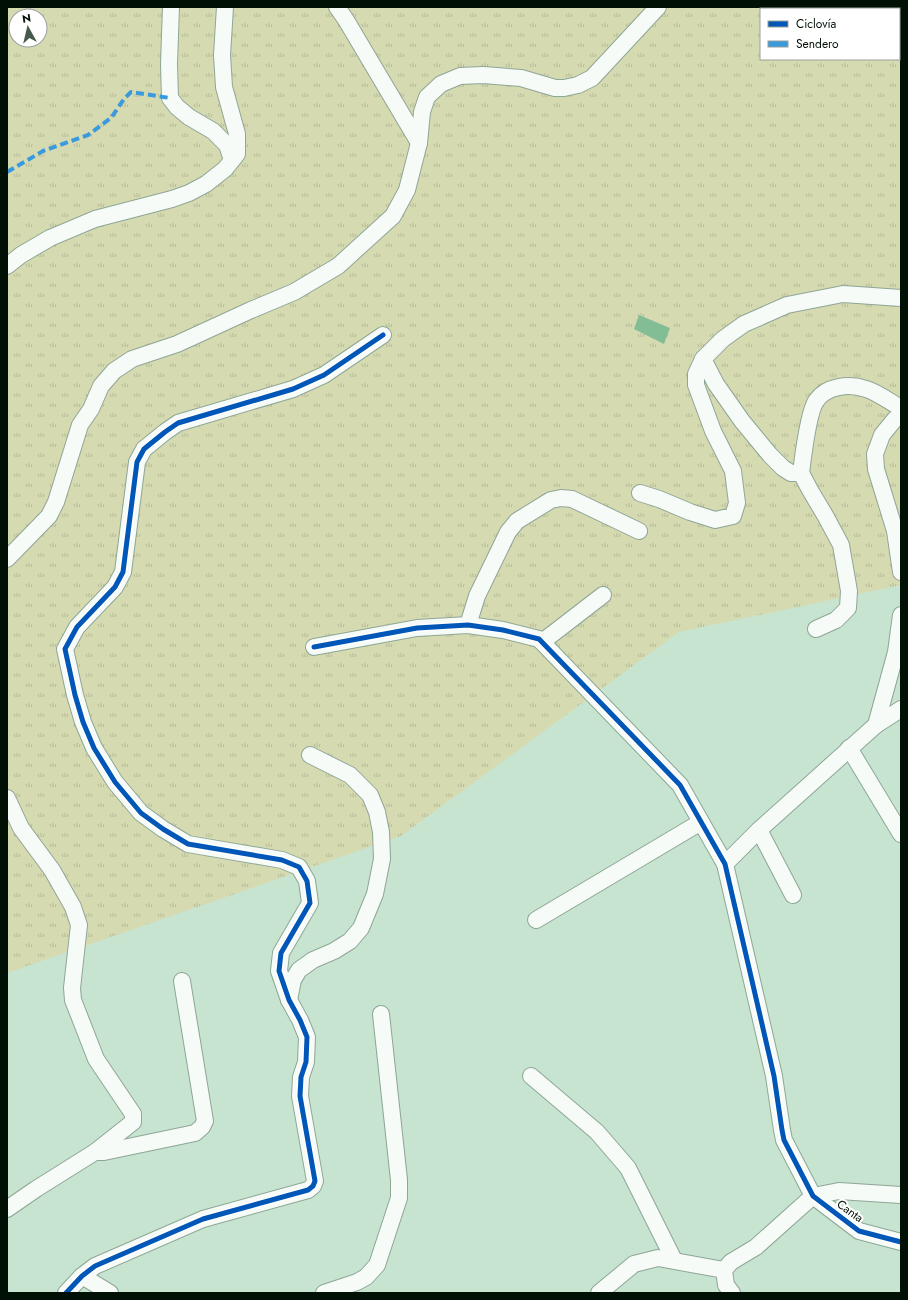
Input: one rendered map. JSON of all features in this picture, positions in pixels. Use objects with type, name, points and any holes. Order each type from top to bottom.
[{"type":"street","points":[[171,7],[168,85],[170,98],[177,107],[189,117],[213,131],[228,145],[232,160]]},
{"type":"street","points":[[7,266],[21,255],[50,238],[95,219],[172,199],[189,193],[206,184],[225,169],[236,154],[237,134],[224,87],[222,55],[225,7]]},
{"type":"street","points":[[337,7],[419,143]]},
{"type":"street","points":[[7,560],[49,516],[56,502],[80,425],[91,409],[101,386],[114,370],[132,359],[177,344],[250,310],[294,292],[338,266],[393,216],[407,190],[419,143],[422,112],[427,97],[441,84],[460,76],[483,75],[521,78],[555,88],[578,85],[592,78],[658,7]]},
{"type":"street","points":[[640,493],[715,520],[732,516],[737,503],[733,471],[714,431],[696,385],[696,374],[703,359],[723,339],[744,324],[786,305],[843,294],[901,298]]},
{"type":"street","points":[[66,1293],[82,1276],[95,1266],[203,1219],[308,1190],[313,1186],[315,1180],[300,1096],[301,1077],[306,1062],[307,1037],[300,1020],[288,1000],[279,971],[281,953],[310,903],[307,881],[299,867],[282,860],[188,844],[163,829],[141,813],[115,782],[94,748],[81,715],[65,649],[76,627],[115,587],[123,572],[137,462],[144,449],[178,423],[293,389],[306,383],[324,374],[383,335]]},
{"type":"street","points":[[703,359],[716,384],[742,421],[770,455],[783,468],[791,473],[801,473]]},
{"type":"street","points":[[816,629],[836,620],[848,608],[850,590],[841,545],[801,473],[811,412],[816,401],[824,393],[837,387],[852,386],[867,389],[901,408]]},
{"type":"street","points":[[901,416],[895,419],[882,436],[875,454],[876,469],[895,531],[901,572]]},
{"type":"street","points":[[468,625],[477,596],[508,532],[517,521],[551,500],[561,498],[572,499],[639,530]]},
{"type":"street","points":[[542,642],[603,595]]},
{"type":"street","points":[[876,724],[896,652],[901,615]]},
{"type":"street","points":[[314,647],[417,628],[468,625],[503,630],[539,639],[680,785],[725,864],[774,1076],[784,1140],[813,1196]]},
{"type":"street","points":[[725,864],[759,830],[876,724],[901,709]]},
{"type":"street","points":[[849,748],[901,834]]},
{"type":"street","points":[[288,1000],[293,980],[299,970],[313,960],[350,941],[361,928],[375,894],[382,859],[381,832],[377,812],[370,795],[350,774],[310,756]]},
{"type":"street","points":[[7,798],[21,828],[52,870],[73,907],[80,925],[72,988],[73,1000],[96,1059],[133,1114],[133,1122],[95,1152],[36,1189],[7,1210]]},
{"type":"street","points":[[536,920],[701,822]]},
{"type":"street","points":[[759,830],[793,895]]},
{"type":"street","points":[[95,1152],[104,1152],[195,1134],[202,1127],[205,1121],[182,981]]},
{"type":"street","points":[[324,1293],[357,1282],[366,1277],[377,1265],[398,1198],[399,1180],[381,1014]]},
{"type":"street","points":[[531,1076],[596,1132],[628,1168],[674,1260]]},
{"type":"street","points":[[732,1293],[726,1285],[724,1270],[730,1262],[756,1247],[813,1196],[840,1191],[901,1195]]},
{"type":"street","name":"Canta","points":[[813,1196],[859,1231],[901,1242]]},
{"type":"street","points":[[600,1293],[634,1264],[658,1258],[724,1270]]},
{"type":"street","points":[[82,1276],[110,1293]]},
{"type":"green space","points":[[7,7],[901,7],[901,585],[679,632],[401,836],[7,973]]},
{"type":"shaded area","points":[[639,315],[670,328],[664,344],[634,329]]},
{"type":"marked path","points":[[7,172],[43,151],[88,135],[111,118],[124,99],[131,92],[170,98]]},
{"type":"cycle path","points":[[66,1293],[82,1276],[95,1266],[203,1219],[308,1190],[313,1186],[315,1181],[300,1096],[301,1077],[306,1062],[307,1037],[289,1000],[279,971],[281,953],[310,903],[307,881],[299,867],[282,860],[188,844],[163,829],[141,813],[115,782],[94,748],[83,722],[75,695],[65,649],[77,627],[115,587],[123,572],[137,462],[144,449],[178,423],[293,389],[324,375],[383,335]]},
{"type":"cycle path","points":[[314,647],[417,628],[468,625],[503,630],[539,639],[680,785],[725,864],[774,1076],[784,1140],[813,1196],[859,1231],[901,1242]]}]
